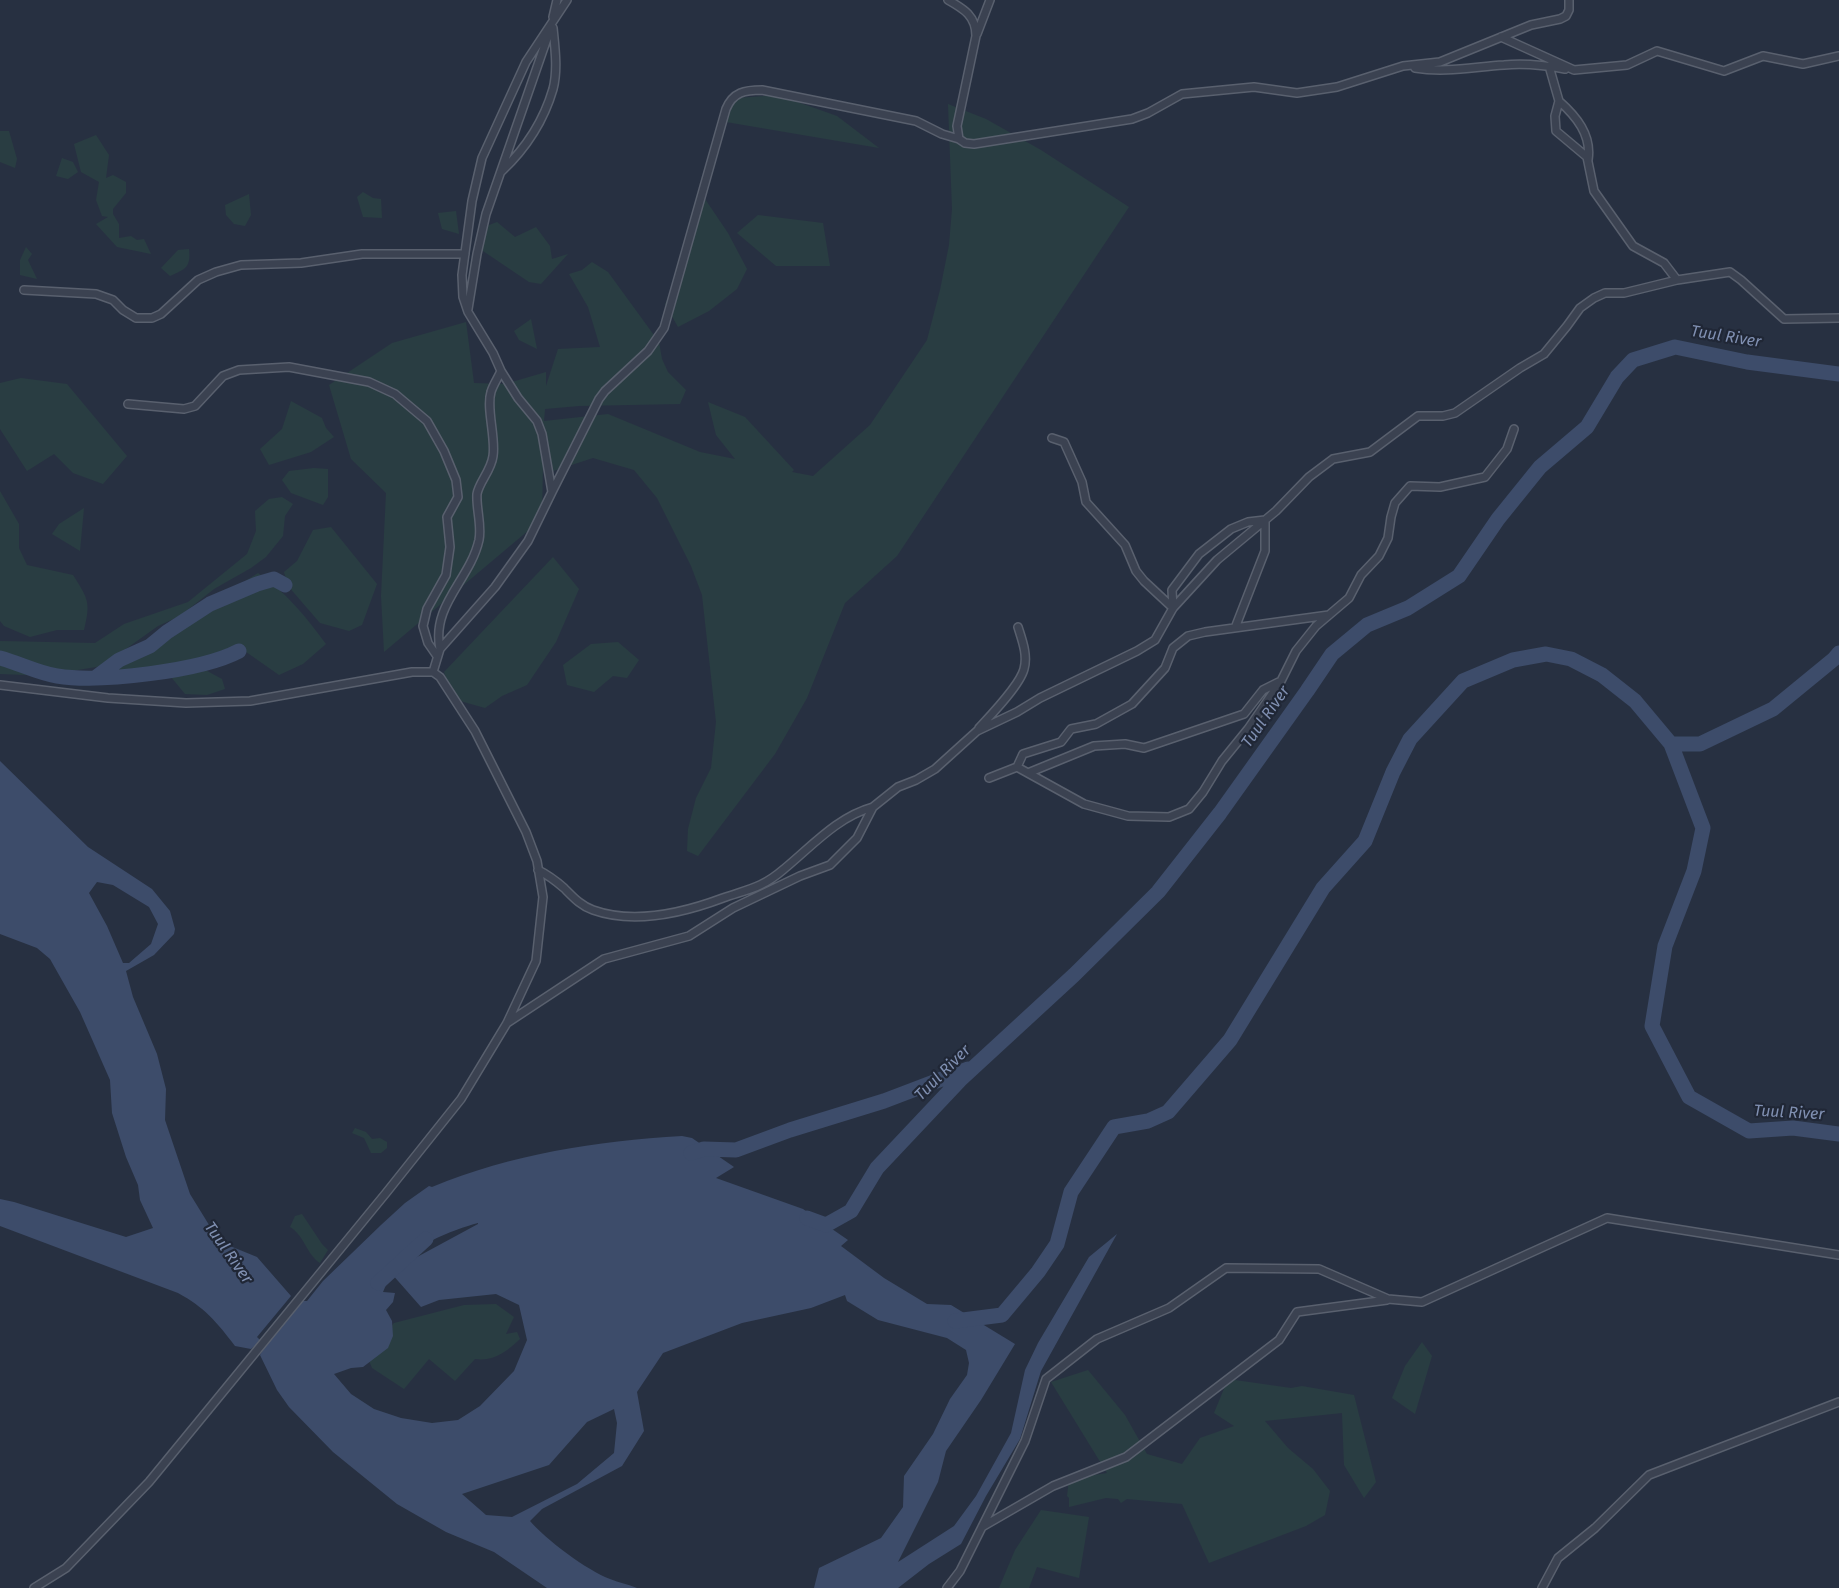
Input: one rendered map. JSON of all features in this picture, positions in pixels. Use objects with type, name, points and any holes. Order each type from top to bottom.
[{"type":"street","points":[[468,312],[486,214],[539,66],[557,0]]},
{"type":"street","points":[[552,492],[540,427],[501,371],[494,353],[468,312],[463,297],[462,275],[470,212],[482,158],[526,62],[567,0]]},
{"type":"street","points":[[948,0],[963,8],[970,15],[976,27],[976,36]]},
{"type":"street","points":[[959,139],[957,126],[976,36],[990,0]]},
{"type":"street","points":[[439,653],[515,561],[538,525],[598,399],[648,351],[664,328],[726,109],[741,91],[762,90],[916,122],[942,134],[974,144],[1132,118],[1182,94],[1254,87],[1297,93],[1336,87],[1403,66],[1440,62],[1531,25],[1566,16],[1569,10],[1569,0]]},
{"type":"street","points":[[502,171],[520,154],[553,89],[556,65],[552,22]]},
{"type":"street","points":[[1501,37],[1574,70]]},
{"type":"street","points":[[1403,66],[1434,71],[1505,65],[1549,66],[1574,70],[1626,65],[1657,51],[1724,71],[1763,56],[1803,64],[1839,56]]},
{"type":"street","points":[[1549,66],[1559,101],[1555,116],[1556,131],[1585,154],[1588,161]]},
{"type":"street","points":[[1559,101],[1573,113],[1582,127],[1589,149],[1591,186],[1605,208],[1633,246],[1664,263],[1677,280]]},
{"type":"street","points":[[24,290],[96,294],[113,300],[136,318],[152,318],[161,314],[198,280],[241,265],[301,263],[362,254],[465,254]]},
{"type":"street","points":[[977,731],[1155,640],[1173,608],[1217,560],[1265,520],[1309,477],[1333,459],[1370,452],[1418,416],[1443,416],[1455,413],[1544,354],[1580,308],[1594,298],[1605,293],[1624,292],[1677,280],[1730,272],[1784,319],[1839,318]]},
{"type":"street","points":[[128,404],[183,410],[195,406],[223,376],[239,370],[289,367],[369,382],[395,394],[427,421],[444,451],[456,480],[458,497],[447,517],[450,547],[446,575],[428,609],[423,626],[428,643],[439,653]]},
{"type":"street","points":[[433,672],[439,653],[440,620],[452,591],[472,562],[479,537],[477,493],[490,470],[494,454],[490,393],[501,371]]},
{"type":"street","points":[[1017,767],[1084,804],[1128,816],[1169,817],[1189,809],[1281,681],[1296,651],[1316,626],[1349,598],[1361,575],[1379,556],[1388,538],[1390,517],[1395,503],[1410,486],[1440,487],[1485,477],[1507,449],[1514,429]]},
{"type":"street","points":[[1052,438],[1064,442],[1069,451],[1082,482],[1086,502],[1125,545],[1136,571],[1144,581],[1173,608]]},
{"type":"street","points":[[1173,608],[1172,590],[1199,554],[1231,530],[1248,522],[1265,520]]},
{"type":"street","points":[[1235,628],[1265,551],[1265,520]]},
{"type":"street","points":[[989,778],[1017,767],[1023,754],[1061,742],[1071,729],[1096,724],[1132,704],[1166,668],[1173,648],[1188,636],[1329,615]]},
{"type":"street","points":[[538,870],[553,879],[577,901],[591,910],[627,917],[697,908],[764,884],[842,821],[859,811],[873,807],[898,787],[916,780],[935,768],[977,731],[1011,691],[1024,669],[1024,650],[1018,627]]},
{"type":"street","points":[[0,685],[108,698],[186,703],[250,701],[412,672],[433,672],[440,677],[475,732],[526,832],[538,870],[543,897],[536,961],[507,1023],[461,1099],[148,1482],[66,1568],[34,1588]]},
{"type":"street","points":[[1028,773],[1094,746],[1125,744],[1144,748],[1244,714],[1263,690],[1281,681]]},
{"type":"street","points":[[507,1023],[604,959],[689,936],[733,908],[800,876],[830,865],[857,837],[873,807]]},
{"type":"street","points":[[982,1527],[1053,1485],[1126,1457],[1280,1340],[1296,1312],[1388,1299],[1422,1302],[1607,1218],[1839,1255]]},
{"type":"street","points":[[946,1588],[960,1571],[1024,1441],[1046,1379],[1097,1339],[1169,1308],[1226,1268],[1318,1269],[1388,1299]]},
{"type":"street","points":[[1542,1588],[1558,1558],[1595,1528],[1649,1475],[1839,1402]]},
{"type":"green space","points":[[778,95],[837,116],[879,148],[720,121],[737,98]]},
{"type":"green space","points":[[948,104],[986,119],[1041,150],[1129,207],[897,556],[845,603],[807,698],[775,754],[698,856],[687,851],[688,829],[696,798],[711,768],[716,722],[702,595],[691,566],[657,498],[634,470],[593,458],[544,474],[543,463],[542,519],[384,652],[381,596],[386,493],[351,459],[329,385],[392,343],[466,322],[474,383],[505,384],[546,372],[546,386],[558,349],[600,347],[588,307],[569,274],[582,270],[592,262],[608,272],[659,342],[662,359],[668,372],[686,390],[680,404],[545,409],[544,421],[608,414],[700,452],[735,459],[716,435],[708,402],[745,417],[794,470],[792,472],[813,476],[870,425],[927,340],[949,245],[952,209]]},
{"type":"green space","points":[[0,131],[9,131],[17,159],[15,168],[0,162]]},
{"type":"green space","points":[[96,135],[109,155],[106,178],[113,175],[126,182],[126,193],[113,209],[113,214],[119,224],[119,238],[131,236],[137,240],[144,239],[151,254],[117,247],[96,224],[108,217],[102,216],[96,200],[99,182],[81,172],[74,144]]},
{"type":"green space","points":[[62,158],[73,162],[78,172],[68,179],[56,176]]},
{"type":"green space","points":[[363,192],[373,198],[381,199],[382,218],[363,217],[357,197]]},
{"type":"green space","points":[[249,194],[251,215],[245,226],[234,224],[226,215],[225,205]]},
{"type":"green space","points":[[703,196],[728,233],[747,269],[737,289],[709,311],[678,327],[665,304],[685,264]]},
{"type":"green space","points":[[456,211],[459,234],[442,229],[438,213]]},
{"type":"green space","points":[[758,215],[823,223],[830,266],[776,266],[737,233]]},
{"type":"green space","points":[[497,222],[515,237],[536,227],[550,246],[552,259],[568,254],[541,284],[529,282],[480,249],[484,227]]},
{"type":"green space","points":[[26,247],[32,254],[28,260],[37,279],[20,275],[20,260]]},
{"type":"green space","points":[[189,249],[188,264],[184,269],[170,276],[161,268],[178,250]]},
{"type":"green space","points":[[531,319],[537,349],[519,340],[514,331]]},
{"type":"green space","points":[[21,378],[67,384],[127,456],[103,484],[73,473],[54,454],[27,471],[0,429],[0,383]]},
{"type":"green space","points":[[291,401],[322,418],[326,428],[334,437],[311,452],[269,465],[260,449],[282,429]]},
{"type":"green space","points":[[328,469],[328,497],[323,505],[291,493],[282,480],[289,471]]},
{"type":"green space","points":[[0,491],[19,524],[19,548],[27,565],[73,575],[78,583],[88,607],[84,630],[57,630],[30,637],[4,626],[0,621]]},
{"type":"green space","points":[[282,497],[293,504],[285,516],[283,536],[266,557],[214,589],[180,616],[158,626],[102,666],[60,673],[0,674],[0,641],[95,643],[124,624],[188,602],[247,554],[256,531],[255,511],[269,499]]},
{"type":"green space","points":[[84,508],[80,551],[52,534],[59,524]]},
{"type":"green space","points":[[331,527],[377,584],[362,625],[349,631],[320,623],[288,586],[284,572],[297,561],[313,530]]},
{"type":"green space","points":[[553,557],[579,589],[556,642],[527,685],[502,696],[485,708],[453,699],[444,672]]},
{"type":"green space","points":[[258,573],[295,606],[326,644],[303,664],[279,675],[239,647],[212,657],[110,679],[102,672],[111,665],[151,647],[202,608]]},
{"type":"green space","points":[[618,642],[639,660],[627,678],[613,676],[594,692],[567,685],[563,665],[591,644]]},
{"type":"green space","points":[[198,666],[222,679],[225,689],[207,695],[185,694],[171,677]]},
{"type":"green space","points":[[355,1128],[366,1132],[372,1139],[380,1138],[387,1142],[387,1148],[381,1153],[371,1153],[364,1138],[352,1133]]},
{"type":"green space","points":[[302,1214],[328,1250],[320,1263],[290,1227],[295,1216]]},
{"type":"green space","points":[[496,1304],[514,1317],[506,1334],[517,1332],[520,1339],[494,1357],[475,1359],[455,1381],[429,1359],[404,1389],[372,1368],[366,1353],[394,1323],[464,1305]]},
{"type":"green space","points":[[1422,1342],[1432,1356],[1415,1414],[1392,1398],[1405,1366]]},
{"type":"green space","points":[[1088,1370],[1125,1415],[1147,1454],[1182,1464],[1200,1438],[1234,1426],[1214,1413],[1228,1379],[1291,1388],[1302,1386],[1354,1395],[1376,1482],[1364,1498],[1344,1465],[1342,1413],[1265,1421],[1288,1448],[1313,1469],[1330,1491],[1325,1515],[1306,1526],[1209,1563],[1182,1504],[1127,1499],[1121,1503],[1118,1499],[1106,1498],[1069,1507],[1067,1496],[1069,1479],[1107,1473],[1051,1382]]},
{"type":"green space","points":[[1041,1510],[1089,1517],[1079,1578],[1037,1567],[1029,1588],[999,1588],[1015,1550]]},
{"type":"water","points":[[0,761],[88,847],[152,889],[170,911],[175,929],[174,934],[154,955],[126,971],[133,997],[157,1054],[166,1089],[165,1120],[190,1194],[214,1233],[230,1246],[257,1257],[291,1296],[257,1337],[261,1341],[251,1349],[235,1346],[210,1316],[178,1293],[0,1226],[0,1199],[126,1237],[153,1228],[140,1200],[138,1185],[112,1113],[110,1080],[80,1012],[50,959],[37,948],[0,934]],"holes":[[[97,882],[113,885],[149,907],[158,924],[151,944],[129,963],[123,963],[89,893]]]},
{"type":"water","points":[[682,1136],[692,1138],[734,1167],[716,1178],[803,1209],[848,1240],[841,1246],[884,1278],[927,1304],[951,1305],[1015,1344],[946,1451],[938,1482],[898,1562],[954,1526],[976,1496],[1011,1433],[1025,1370],[1038,1343],[1089,1257],[1117,1234],[1041,1371],[1020,1439],[961,1544],[929,1564],[898,1588],[814,1588],[819,1568],[881,1538],[903,1507],[904,1476],[933,1434],[950,1399],[967,1375],[969,1363],[966,1350],[947,1338],[878,1320],[847,1301],[845,1295],[811,1308],[742,1323],[663,1353],[637,1392],[644,1431],[622,1466],[542,1509],[530,1521],[556,1545],[590,1569],[637,1588],[547,1588],[494,1552],[446,1532],[397,1504],[333,1452],[289,1407],[277,1390],[260,1355],[266,1345],[301,1301],[307,1301],[323,1281],[381,1225],[405,1203],[429,1186],[432,1187],[493,1166],[555,1151]],"holes":[[[478,1224],[393,1270],[399,1262],[419,1247],[456,1230]],[[391,1273],[421,1307],[439,1300],[496,1294],[519,1305],[527,1340],[514,1371],[480,1406],[458,1420],[432,1423],[401,1418],[374,1409],[351,1394],[334,1374],[351,1368],[363,1367],[388,1348],[393,1336],[392,1321],[386,1310],[393,1302],[395,1293],[383,1292]],[[614,1409],[617,1423],[614,1453],[577,1484],[512,1517],[486,1515],[462,1494],[549,1465],[587,1422]]]},
{"type":"waterway","name":"Tuul River","points":[[807,1218],[826,1225],[851,1211],[877,1168],[960,1080],[1074,975],[1158,892],[1220,813],[1332,654],[1367,625],[1408,608],[1459,576],[1498,519],[1540,467],[1587,427],[1617,377],[1633,360],[1675,347],[1747,362],[1839,374]]},
{"type":"waterway","points":[[95,678],[119,660],[150,646],[210,604],[274,579],[285,585]]},
{"type":"waterway","points":[[0,658],[50,675],[98,678],[176,670],[239,651]]},
{"type":"waterway","name":"Tuul River","points":[[1671,744],[1700,744],[1773,709],[1839,653]]},
{"type":"waterway","name":"Tuul River","points":[[955,1321],[1002,1315],[1038,1272],[1057,1244],[1071,1192],[1114,1127],[1148,1121],[1168,1112],[1230,1040],[1323,888],[1365,841],[1393,772],[1410,739],[1463,681],[1513,660],[1546,654],[1571,659],[1602,675],[1635,701],[1671,744],[1703,828],[1694,871],[1665,946],[1652,1026],[1689,1097],[1749,1131],[1793,1128],[1839,1134]]},
{"type":"waterway","points":[[691,1153],[704,1149],[736,1150],[790,1130],[884,1101],[968,1069]]},
{"type":"waterway","name":"Tuul River","points":[[378,1283],[426,1239]]}]
